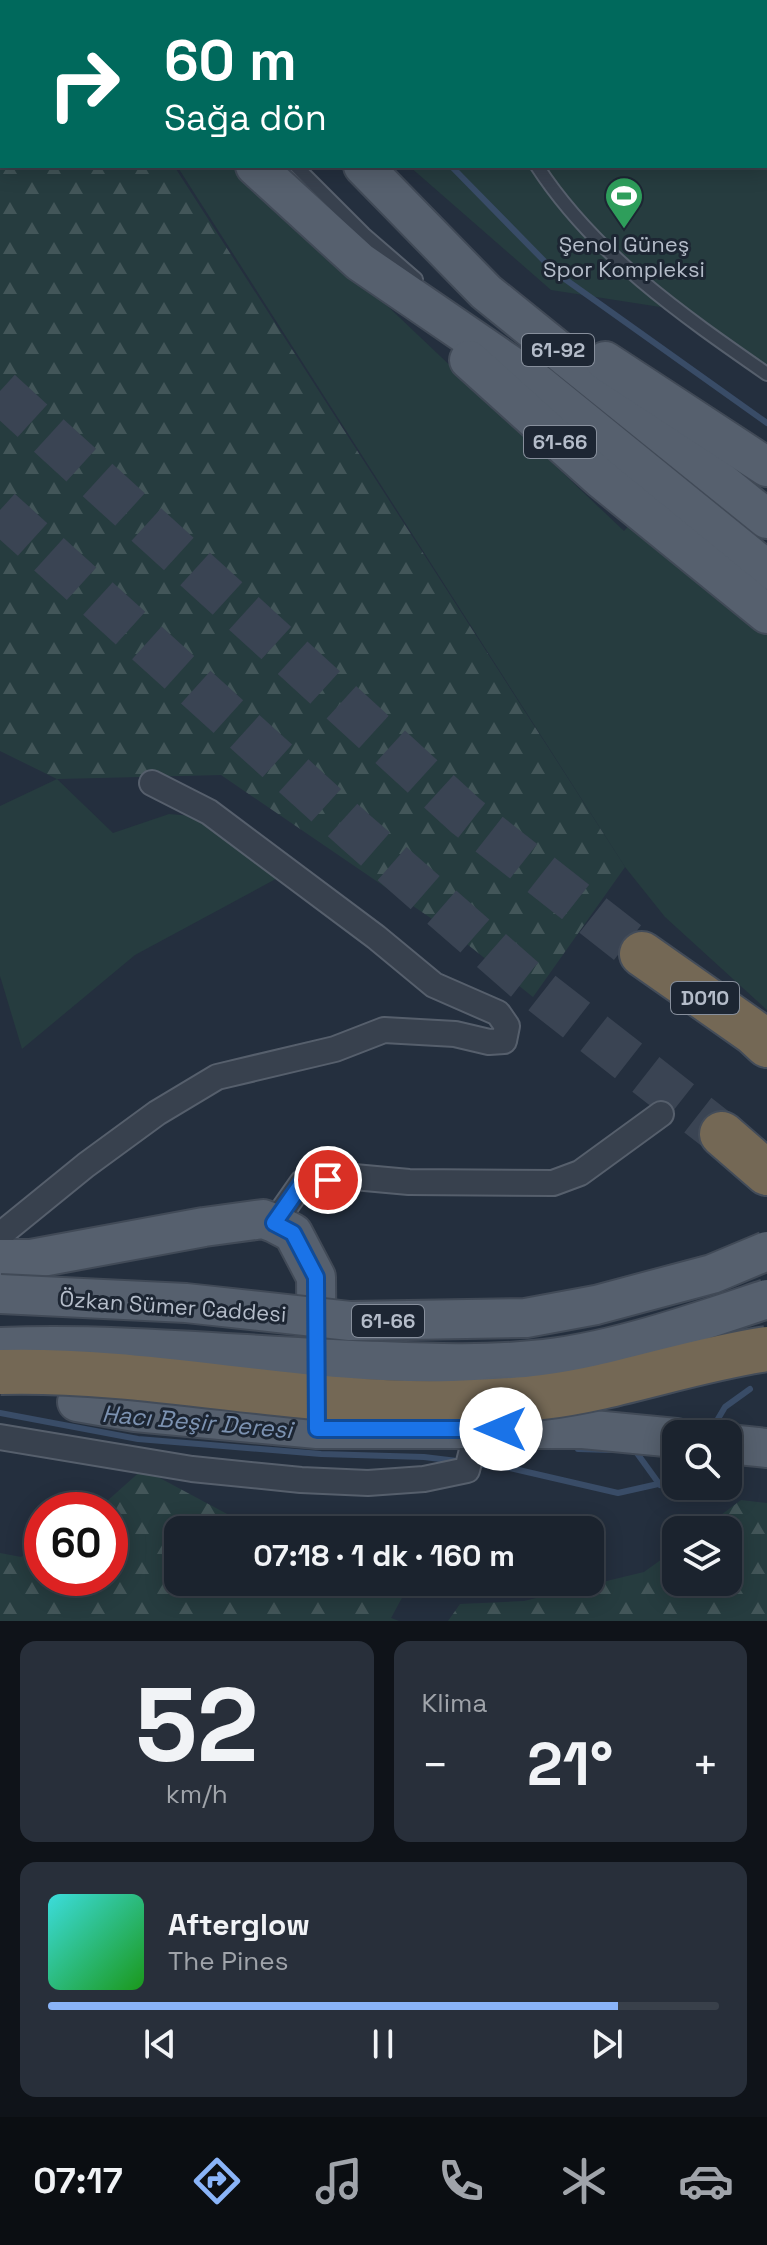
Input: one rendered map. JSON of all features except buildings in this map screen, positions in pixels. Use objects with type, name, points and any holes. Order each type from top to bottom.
[{"type":"highway","name":"D010","points":[[642,954],[767,1045]]},
{"type":"highway","points":[[722,1134],[767,1173]]},
{"type":"highway","points":[[0,1372],[35,1371],[166,1379],[360,1401],[451,1403],[544,1397],[767,1349]]},
{"type":"main road","name":"61-92","points":[[366,168],[451,242],[570,337],[767,467]]},
{"type":"main road","name":"61-92","points":[[366,168],[486,292],[767,519]]},
{"type":"main road","name":"61-92","points":[[267,169],[360,262],[538,384],[767,570]]},
{"type":"main road","name":"61-66","points":[[360,262],[600,478],[767,614]]},
{"type":"main road","points":[[0,1259],[31,1259],[263,1219],[293,1233],[316,1277],[317,1429]]},
{"type":"main road","name":"Özkan Sümer Caddesi","points":[[0,1294],[186,1303],[350,1321],[526,1318],[596,1305],[712,1274],[767,1251]]},
{"type":"main road","name":"Özkan Sümer Caddesi","points":[[0,1347],[145,1348],[441,1363],[535,1360],[619,1344],[767,1299]]},
{"type":"main road","points":[[77,1402],[135,1412],[317,1429],[471,1450],[583,1429],[662,1437]]},
{"type":"main road","points":[[742,1445],[767,1448]]},
{"type":"street","points":[[0,1235],[73,1175],[157,1113],[217,1077],[335,1049],[384,1030],[455,1034],[489,1042],[504,1041],[507,1026],[498,1013],[434,985],[376,937],[209,812],[152,783]]},
{"type":"street","points":[[274,1223],[302,1183],[354,1177],[409,1182],[553,1183],[580,1173],[661,1114]]},
{"type":"street","points":[[0,1437],[192,1469],[368,1483],[424,1479],[471,1450]]},
{"type":"lane","points":[[539,168],[609,253],[673,309],[767,374]]},
{"type":"lane","points":[[267,169],[364,234],[424,287]]},
{"type":"lane","points":[[436,297],[538,384]]},
{"type":"green space","points":[[0,168],[175,168],[625,867],[533,997],[457,936],[221,775],[57,779],[0,751]]},
{"type":"green space","points":[[178,168],[239,168],[256,181],[624,531],[651,501],[767,598],[767,1010],[665,917],[625,867]]},
{"type":"green space","name":"Şenol Güneş Spor Kompleksi","points":[[411,168],[767,168],[767,374],[673,309],[551,290]]},
{"type":"green space","points":[[57,779],[113,833],[169,814],[205,817],[285,874],[135,955],[22,1049],[0,976],[0,806]]},
{"type":"green space","points":[[143,1469],[231,1516],[164,1516],[164,1596],[403,1596],[391,1618],[399,1621],[0,1621],[0,1553],[24,1555],[24,1596],[128,1596],[128,1492],[117,1492]]},
{"type":"green space","points":[[741,1500],[767,1503],[767,1621],[448,1621],[460,1604],[524,1601],[545,1596],[604,1596],[604,1582],[644,1572],[662,1559],[662,1596],[742,1596],[742,1516],[720,1516]]},
{"type":"waterway","points":[[453,168],[555,272],[767,423]]},
{"type":"waterway","name":"Hacı Beşir Deresi","points":[[717,1420],[725,1407],[750,1389]]},
{"type":"waterway","name":"Hacı Beşir Deresi","points":[[0,1413],[138,1439],[457,1461]]},
{"type":"waterway","points":[[578,1449],[610,1450]]},
{"type":"waterway","points":[[634,1449],[660,1485]]},
{"type":"waterway","name":"Hacı Beşir Deresi","points":[[476,1464],[510,1468],[618,1493],[662,1483]]},
{"type":"tunnel","points":[[0,391],[466,816],[642,954]]},
{"type":"tunnel","points":[[0,510],[357,833],[524,979],[722,1134]]},
{"type":"place","name":"Şenol Güneş Spor Kompleksi","points":[[624,230]]},
{"type":"route","points":[[328,1180],[302,1183],[274,1223],[293,1233],[316,1277],[317,1429],[501,1429]]}]
